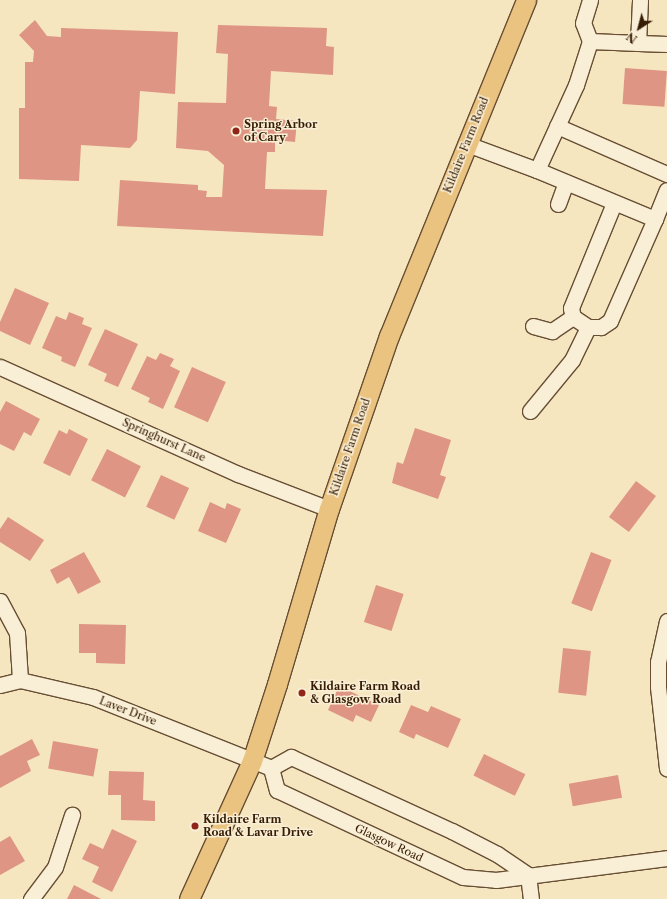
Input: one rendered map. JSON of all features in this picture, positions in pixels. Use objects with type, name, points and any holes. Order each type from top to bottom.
[{"type":"main road","name":"Kildaire Farm Road","points":[[189,899],[252,761],[277,684],[329,509],[389,336],[526,0]]},
{"type":"street","points":[[537,170],[576,85],[590,40],[583,23],[590,0]]},
{"type":"street","points":[[638,43],[640,0]]},
{"type":"street","points":[[590,40],[667,44]]},
{"type":"street","points":[[557,126],[667,174]]},
{"type":"street","points":[[467,144],[537,170],[655,220]]},
{"type":"street","points":[[558,204],[566,182]]},
{"type":"street","points":[[614,203],[571,308],[573,317],[588,327],[601,327],[610,321],[667,190]]},
{"type":"street","points":[[533,326],[552,331],[573,317]]},
{"type":"street","points":[[530,411],[572,360],[588,327]]},
{"type":"street","name":"Springhurst Lane","points":[[0,367],[238,474],[329,509]]},
{"type":"street","points":[[0,601],[17,633],[20,680]]},
{"type":"street","points":[[667,621],[658,662],[658,687],[667,769]]},
{"type":"street","name":"Laver Drive","points":[[0,685],[20,680],[93,697],[252,761]]},
{"type":"street","points":[[252,761],[271,768],[291,757],[452,831],[497,854],[528,875],[531,899]]},
{"type":"street","name":"Glasgow Road","points":[[271,768],[277,790],[463,877],[496,880],[528,875],[562,873],[667,858]]},
{"type":"street","points":[[31,899],[55,866],[72,815]]},
{"type":"building","points":[[35,20],[47,36],[61,37],[61,28],[178,32],[175,94],[140,91],[137,140],[130,148],[81,145],[79,181],[19,179],[19,108],[25,108],[25,62],[33,62],[34,51],[19,35]]},
{"type":"building","name":"Spring Arbor of Cary","points":[[218,25],[327,28],[326,46],[334,47],[333,75],[271,71],[269,106],[277,107],[276,119],[297,121],[295,142],[275,140],[275,152],[267,152],[265,189],[327,190],[323,236],[117,226],[120,180],[198,185],[198,190],[207,191],[206,197],[222,197],[224,165],[208,151],[176,148],[178,102],[226,103],[228,54],[216,53]]},
{"type":"building","points":[[625,68],[667,71],[664,107],[622,104]]},
{"type":"building","points":[[15,288],[49,303],[30,345],[0,331],[0,322]]},
{"type":"building","points":[[69,312],[84,318],[82,324],[92,328],[75,367],[61,361],[62,357],[42,348],[56,316],[66,320]]},
{"type":"building","points":[[105,329],[138,344],[118,387],[104,381],[107,374],[88,365]]},
{"type":"building","points":[[160,353],[174,359],[170,366],[180,371],[163,409],[148,402],[150,398],[131,389],[147,356],[156,360]]},
{"type":"building","points":[[192,367],[226,382],[208,422],[174,407]]},
{"type":"building","points":[[6,401],[40,419],[31,436],[24,432],[14,451],[0,444],[0,412]]},
{"type":"building","points":[[415,428],[451,440],[440,475],[446,477],[438,499],[392,483],[397,462],[403,464]]},
{"type":"building","points":[[69,429],[88,439],[70,476],[43,463],[59,430],[67,434]]},
{"type":"building","points":[[107,449],[141,466],[125,497],[91,480]]},
{"type":"building","points":[[161,475],[189,488],[174,520],[146,507]]},
{"type":"building","points":[[636,481],[656,496],[629,532],[609,517]]},
{"type":"building","points":[[210,502],[225,509],[227,503],[241,509],[226,543],[198,531]]},
{"type":"building","points":[[8,517],[44,540],[30,561],[0,542],[0,529]]},
{"type":"building","points":[[84,552],[101,582],[78,594],[69,577],[57,584],[50,570]]},
{"type":"building","points":[[591,552],[612,560],[592,611],[571,603]]},
{"type":"building","points":[[376,585],[404,594],[392,631],[364,622]]},
{"type":"building","points":[[79,624],[126,625],[125,664],[96,663],[96,653],[79,653]]},
{"type":"building","points":[[563,648],[591,651],[586,696],[558,693]]},
{"type":"building","points":[[339,686],[379,705],[371,722],[356,715],[353,722],[328,710]]},
{"type":"building","points":[[411,705],[428,712],[431,706],[461,719],[448,748],[416,734],[414,739],[399,732]]},
{"type":"building","points":[[32,739],[40,755],[27,761],[31,771],[0,788],[0,756]]},
{"type":"building","points":[[53,741],[98,749],[93,777],[48,769]]},
{"type":"building","points":[[484,754],[525,774],[515,796],[473,776]]},
{"type":"building","points":[[109,771],[144,772],[143,800],[155,801],[155,821],[121,820],[121,795],[108,795]]},
{"type":"building","points":[[618,775],[622,798],[573,806],[569,784]]},
{"type":"building","points":[[112,829],[137,841],[112,892],[92,882],[99,867],[82,859],[90,843],[103,849]]},
{"type":"building","points":[[10,836],[25,861],[0,875],[0,842]]},
{"type":"building","points":[[74,885],[101,899],[67,899]]},
{"type":"place","name":"Spring Arbor of Cary","points":[[236,131]]},
{"type":"place","name":"Kildaire Farm Road & Glasgow Road","points":[[302,693]]},
{"type":"place","name":"Kildaire Farm Road & Lavar Drive","points":[[195,826]]}]
